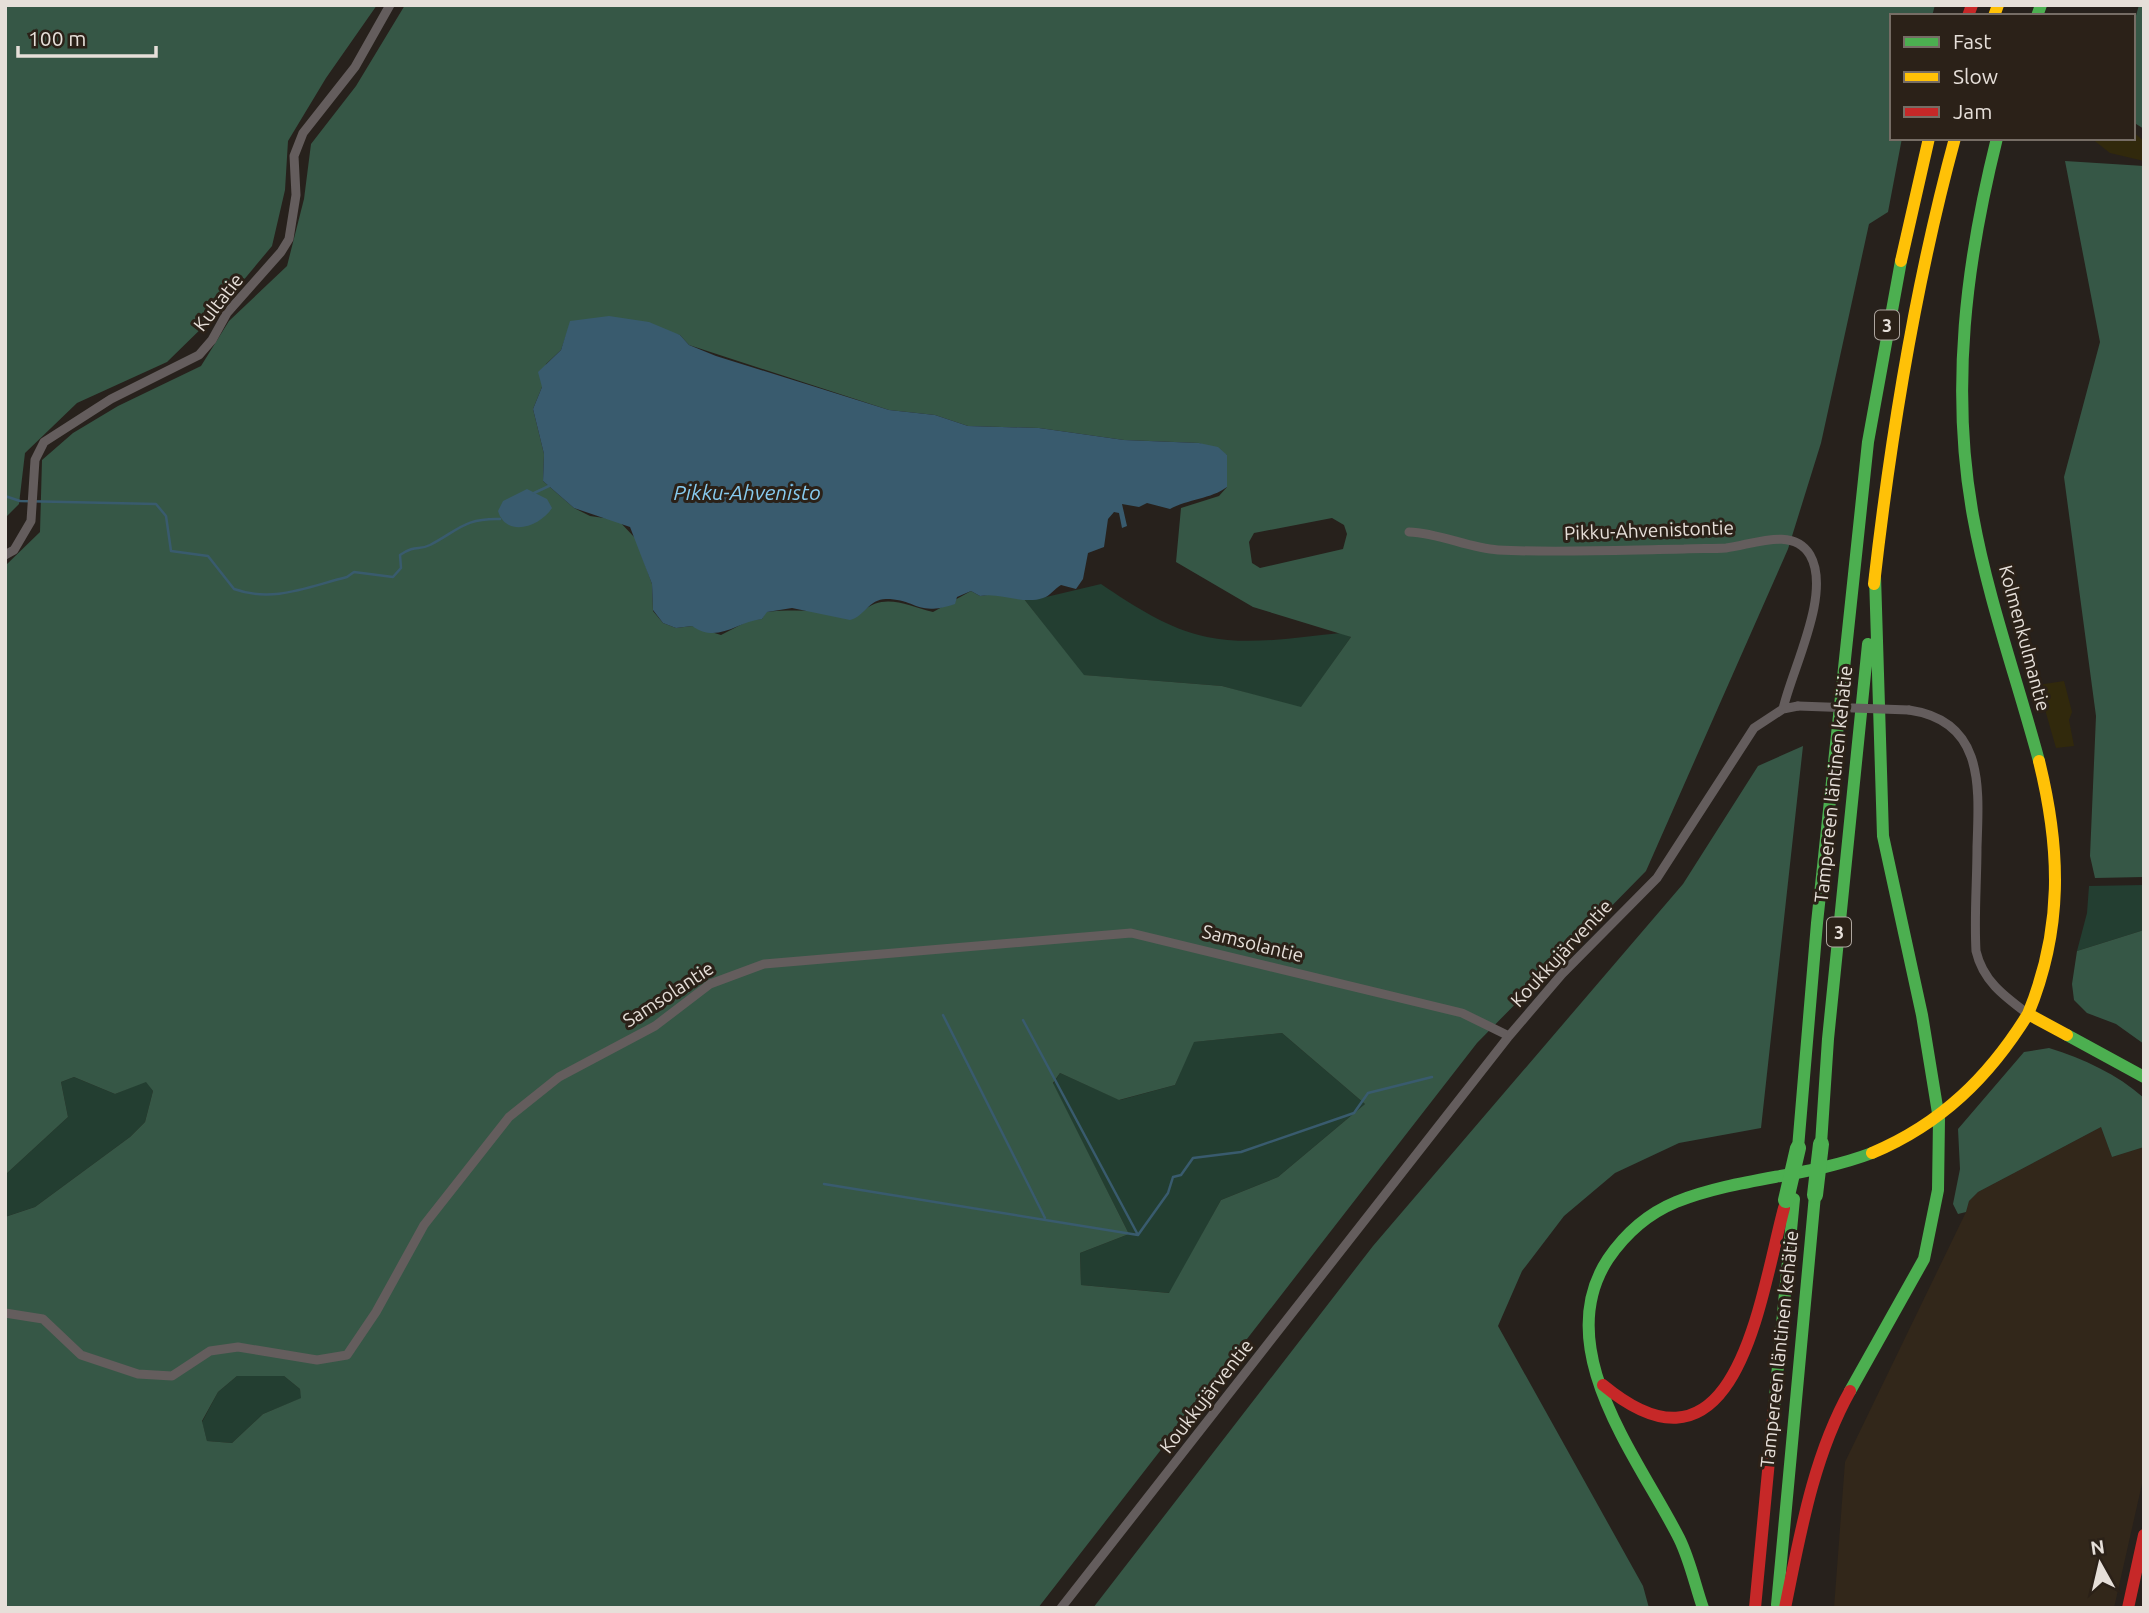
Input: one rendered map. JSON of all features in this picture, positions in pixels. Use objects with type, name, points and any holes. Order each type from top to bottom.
[{"type":"main road","name":"Tampereen läntinen kehätie","points":[[1755,1608],[1790,1199],[1798,1148],[1817,923],[1868,442],[1886,333],[1928,140]]},
{"type":"main road","name":"Tampereen läntinen kehätie","points":[[1777,1608],[1821,1144],[1828,1039],[1891,429],[1934,211],[1954,140]]},
{"type":"main road","name":"Kolmenkulmantie","points":[[1703,1608],[1681,1542],[1611,1410],[1599,1381],[1589,1334],[1593,1293],[1615,1248],[1643,1220],[1698,1195],[1860,1157],[1939,1119],[1985,1077],[2028,1014],[2049,953],[2055,908],[2054,853],[2043,782],[1975,526],[1967,471],[1961,383],[1970,261],[1981,196],[1996,140]]},
{"type":"main road","points":[[1785,1608],[1805,1513],[1834,1427],[1851,1391],[1909,1291],[1930,1241],[1938,1190],[1939,1119],[1922,1015],[1883,836],[1875,576]]},
{"type":"main road","points":[[2028,1014],[2144,1077]]},
{"type":"main road","points":[[1599,1381],[1632,1410],[1657,1419],[1688,1416],[1718,1398],[1734,1377],[1747,1348],[1790,1199]]},
{"type":"main road","points":[[2128,1608],[2144,1535]]},
{"type":"street","name":"Kultatie","points":[[5,555],[14,550],[24,535],[33,501],[35,460],[44,442],[111,400],[199,355],[212,340],[227,313],[281,252],[289,239],[296,195],[294,156],[303,133],[355,67],[390,5]]},
{"type":"street","name":"Pikku-Ahvenistontie","points":[[1409,532],[1428,533],[1494,550],[1713,548],[1776,540],[1799,542],[1810,555],[1814,568],[1813,606],[1805,645],[1783,709]]},
{"type":"street","name":"Koukkujärventie","points":[[1061,1608],[1508,1036],[1562,974],[1657,878],[1754,728],[1783,709],[1798,706],[1909,710],[1944,720],[1962,738],[1973,757],[1979,800],[1976,951],[1980,966],[1991,983],[2028,1014]]},
{"type":"street","name":"Samsolantie","points":[[5,1313],[43,1319],[81,1355],[138,1374],[172,1376],[210,1351],[238,1347],[317,1360],[347,1354],[376,1312],[424,1225],[509,1117],[559,1077],[655,1026],[710,984],[764,964],[1131,933],[1462,1013],[1508,1036]]},
{"type":"shaded area","points":[[2101,1127],[2112,1157],[2144,1147],[2144,1475],[2114,1608],[1834,1608],[1845,1462],[1969,1201],[1978,1192]]},
{"type":"green space","points":[[5,5],[377,5],[326,78],[288,141],[285,190],[272,246],[211,319],[167,362],[77,403],[25,453],[19,504],[5,518]]},
{"type":"green space","points":[[405,5],[1935,5],[1933,14],[1890,14],[1890,140],[1902,140],[1888,212],[1869,224],[1821,443],[1788,549],[1646,871],[1477,1043],[1038,1608],[5,1608],[5,1217],[35,1207],[130,1137],[145,1122],[153,1091],[146,1082],[115,1094],[74,1077],[61,1082],[68,1117],[5,1175],[5,566],[40,532],[42,460],[73,433],[118,406],[201,366],[229,321],[287,266],[304,199],[311,144],[356,86]],"holes":[[[571,321],[680,335],[689,345],[889,410],[935,415],[968,426],[1039,428],[1124,440],[1199,443],[1227,455],[1227,487],[1219,496],[1181,508],[1176,562],[1253,607],[1351,637],[1301,707],[1222,686],[1084,675],[1024,599],[994,594],[980,596],[971,591],[933,612],[896,602],[879,603],[862,612],[766,612],[762,619],[750,620],[721,635],[692,626],[676,628],[663,623],[653,611],[652,584],[636,539],[618,520],[590,516],[574,508],[543,481],[544,454],[533,409],[542,387],[546,364],[561,350]],[[1332,518],[1344,525],[1347,534],[1343,549],[1260,568],[1252,563],[1249,542],[1254,533]],[[1282,1033],[1365,1104],[1278,1177],[1221,1200],[1169,1293],[1081,1285],[1080,1253],[1129,1234],[1053,1083],[1060,1073],[1119,1100],[1175,1085],[1194,1042]],[[237,1376],[284,1376],[300,1389],[301,1398],[263,1414],[232,1443],[207,1441],[202,1421],[218,1392]]]},
{"type":"green space","points":[[2139,5],[2144,5],[2144,129],[2135,123],[2135,19]]},
{"type":"green space","points":[[2065,161],[2144,166],[2144,877],[2095,878],[2090,856],[2096,716],[2064,477],[2100,342]]},
{"type":"green space","points":[[1101,584],[1165,623],[1207,637],[1257,641],[1341,633],[1351,637],[1301,708],[1222,686],[1083,675],[1024,599],[1042,598]]},
{"type":"green space","points":[[1803,746],[1761,1128],[1679,1143],[1615,1173],[1564,1216],[1522,1271],[1498,1326],[1643,1586],[1649,1608],[1093,1608],[1373,1246],[1683,884],[1758,766]]},
{"type":"green space","points":[[2144,885],[2144,930],[2077,951],[2087,913],[2089,886]]},
{"type":"green space","points":[[2144,930],[2144,1044],[2116,1024],[2087,1013],[2074,1000],[2072,984],[2077,951]]},
{"type":"green space","points":[[1282,1033],[1365,1104],[1278,1177],[1221,1200],[1170,1293],[1081,1285],[1080,1253],[1129,1234],[1053,1084],[1060,1073],[1120,1100],[1175,1085],[1193,1042]]},
{"type":"green space","points":[[2049,1048],[2100,1068],[2144,1098],[2144,1147],[2112,1157],[2101,1127],[1978,1192],[1969,1201],[1966,1212],[1958,1214],[1953,1204],[1960,1169],[1958,1129],[2024,1052]]},
{"type":"green space","points":[[74,1077],[115,1094],[146,1081],[153,1091],[145,1122],[130,1137],[35,1207],[5,1217],[5,1175],[68,1117],[61,1082]]},
{"type":"green space","points":[[237,1376],[284,1376],[300,1389],[302,1398],[263,1414],[232,1443],[207,1441],[202,1422],[218,1392]]},
{"type":"sand","points":[[2135,134],[2144,141],[2144,161],[2110,153],[2094,140],[2135,140]]},
{"type":"sand","points":[[2064,681],[2072,712],[2069,720],[2074,746],[2056,748],[2038,685]]},
{"type":"water","name":"Pikku-Ahvenisto","points":[[609,316],[649,322],[680,335],[689,345],[716,356],[889,410],[935,415],[968,426],[1039,428],[1124,440],[1199,443],[1218,447],[1227,455],[1227,487],[1170,509],[1147,503],[1139,507],[1122,504],[1127,526],[1122,528],[1119,513],[1114,512],[1108,519],[1104,547],[1088,553],[1083,579],[1076,589],[1061,585],[1043,598],[1028,600],[980,596],[971,591],[957,597],[955,604],[932,609],[896,600],[880,600],[850,620],[792,608],[767,612],[762,619],[719,632],[701,631],[692,626],[676,628],[663,623],[653,610],[652,584],[630,527],[574,508],[543,481],[544,454],[533,409],[542,387],[538,372],[561,350],[570,321]]},
{"type":"water","points":[[527,489],[547,499],[552,508],[547,515],[532,524],[524,527],[508,525],[498,511],[503,501]]},
{"type":"waterway","points":[[534,493],[549,486]]},
{"type":"waterway","points":[[5,496],[20,501],[156,504],[166,516],[171,551],[208,556],[234,589],[262,594],[304,589],[347,577],[354,572],[393,577],[401,568],[400,555],[405,552],[430,545],[470,523],[500,519]]},
{"type":"waterway","points":[[943,1015],[1045,1218]]},
{"type":"waterway","points":[[1023,1020],[1138,1235]]},
{"type":"waterway","points":[[1138,1235],[1168,1193],[1173,1177],[1181,1175],[1193,1158],[1241,1152],[1354,1113],[1368,1093],[1432,1077]]},
{"type":"waterway","points":[[824,1184],[1138,1235]]},
{"type":"traffic: fast","points":[[2038,14],[2041,5]]},
{"type":"traffic: fast","points":[[1997,140],[1977,232],[1965,326],[1962,373],[1966,468],[1979,547],[2039,761]]},
{"type":"traffic: fast","points":[[1798,1148],[1817,923],[1868,442],[1901,261]]},
{"type":"traffic: fast","points":[[1850,1391],[1924,1259],[1938,1190],[1939,1119],[1922,1015],[1883,836],[1875,576]]},
{"type":"traffic: fast","points":[[1821,1144],[1828,1039],[1868,644]]},
{"type":"traffic: fast","points":[[2067,1035],[2144,1077]]},
{"type":"traffic: fast","points":[[1815,1195],[1821,1144]]},
{"type":"traffic: fast","points":[[1786,1200],[1798,1148]]},
{"type":"traffic: fast","points":[[1703,1608],[1679,1538],[1623,1439],[1606,1403],[1594,1366],[1589,1329],[1592,1294],[1608,1259],[1622,1241],[1646,1219],[1665,1207],[1724,1187],[1824,1167],[1872,1153]]},
{"type":"traffic: fast","points":[[1777,1605],[1815,1195]]},
{"type":"traffic: fast","points":[[1774,1408],[1794,1199]]},
{"type":"traffic: slow","points":[[1995,14],[1998,5]]},
{"type":"traffic: slow","points":[[1901,261],[1929,140]]},
{"type":"traffic: slow","points":[[1874,584],[1888,471],[1916,304],[1954,140]]},
{"type":"traffic: slow","points":[[2039,761],[2051,826],[2055,889],[2048,951],[2028,1014],[2067,1035]]},
{"type":"traffic: slow","points":[[1872,1153],[1920,1128],[1961,1096],[1997,1058],[2028,1014]]},
{"type":"traffic: jam","points":[[1969,14],[1972,5]]},
{"type":"traffic: jam","points":[[1603,1385],[1648,1413],[1684,1417],[1713,1401],[1735,1372],[1752,1332],[1784,1208]]},
{"type":"traffic: jam","points":[[1785,1608],[1817,1469],[1826,1442],[1850,1391]]},
{"type":"traffic: jam","points":[[1755,1608],[1774,1408]]},
{"type":"traffic: jam","points":[[2128,1608],[2144,1535]]}]
